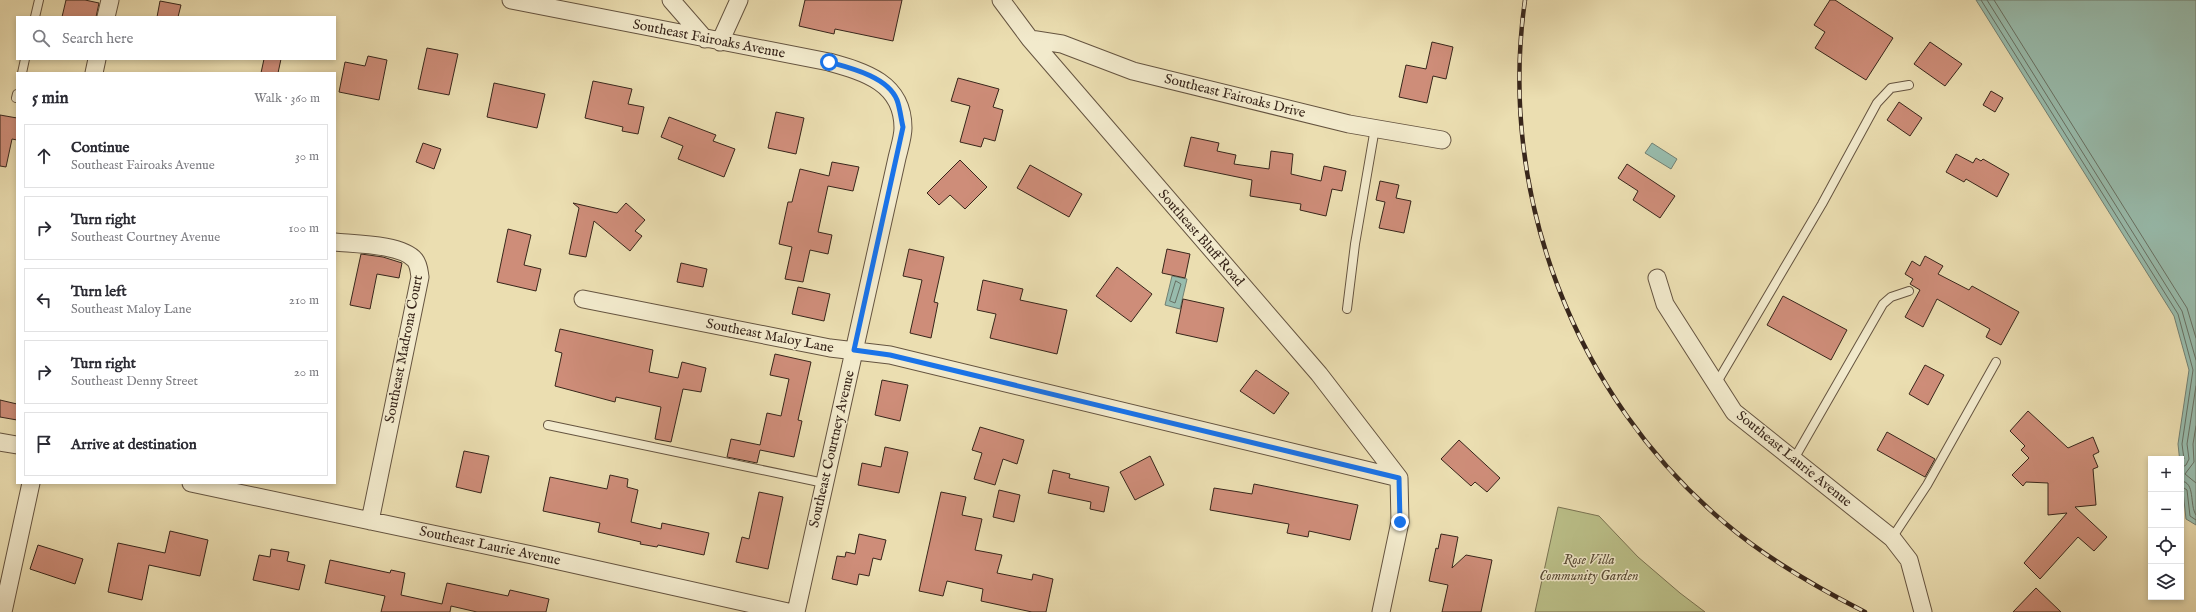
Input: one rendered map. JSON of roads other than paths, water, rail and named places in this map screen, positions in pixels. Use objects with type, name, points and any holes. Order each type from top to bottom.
[{"type":"street","points":[[106,16],[110,0]]},
{"type":"street","name":"Southeast Fairoaks Avenue","points":[[511,0],[829,62],[857,70],[881,81],[897,99]]},
{"type":"street","points":[[671,0],[713,40],[739,0]]},
{"type":"street","name":"Southeast Bluff Road","points":[[1000,0],[1030,39],[1319,374],[1399,478]]},
{"type":"street","name":"Southeast Fairoaks Drive","points":[[1030,39],[1062,44],[1133,71],[1349,124],[1442,140]]},
{"type":"street","points":[[94,72],[97,60]]},
{"type":"street","name":"Southeast Courtney Avenue","points":[[796,612],[903,127],[897,99]]},
{"type":"street","name":"Southeast Madrona Court","points":[[336,242],[370,243],[400,252],[414,259],[419,266],[420,277],[370,521]]},
{"type":"street","name":"Southeast Laurie Avenue","points":[[1657,278],[1665,304],[1734,412],[1892,538],[1909,560],[1923,612]]},
{"type":"street","name":"Southeast Maloy Lane","points":[[583,299],[830,348],[898,357],[1399,478]]},
{"type":"street","points":[[0,442],[16,445]]},
{"type":"street","points":[[1381,612],[1400,522],[1399,478]]},
{"type":"street","points":[[3,612],[31,484]]},
{"type":"street","name":"Southeast Laurie Avenue","points":[[196,484],[788,612]]},
{"type":"lane","points":[[35,16],[39,0]]},
{"type":"lane","points":[[22,72],[25,60]]},
{"type":"lane","points":[[1716,384],[1822,204],[1877,103],[1891,88],[1909,85]]},
{"type":"lane","points":[[1347,309],[1360,214],[1375,128]]},
{"type":"lane","points":[[1794,459],[1883,304],[1891,297],[1909,291]]},
{"type":"lane","points":[[1892,538],[1927,485],[1996,362]]},
{"type":"lane","points":[[548,424],[824,483]]},
{"type":"water","points":[[1976,0],[2196,0],[2196,525],[2186,519],[2184,500],[2184,456],[2179,456],[2178,444],[2189,370],[2174,316]]},
{"type":"water","points":[[1652,143],[1677,159],[1671,169],[1645,153]]},
{"type":"water","points":[[1172,276],[1187,279],[1180,309],[1165,305]]},
{"type":"railway","points":[[1525,0],[1519,73],[1523,146],[1536,218],[1558,287],[1588,354],[1627,416],[1672,472],[1725,523],[1758,549],[1792,572],[1865,612]]},
{"type":"park label","name":"Rose Villa Community Garden","points":[[1589,568]]}]
